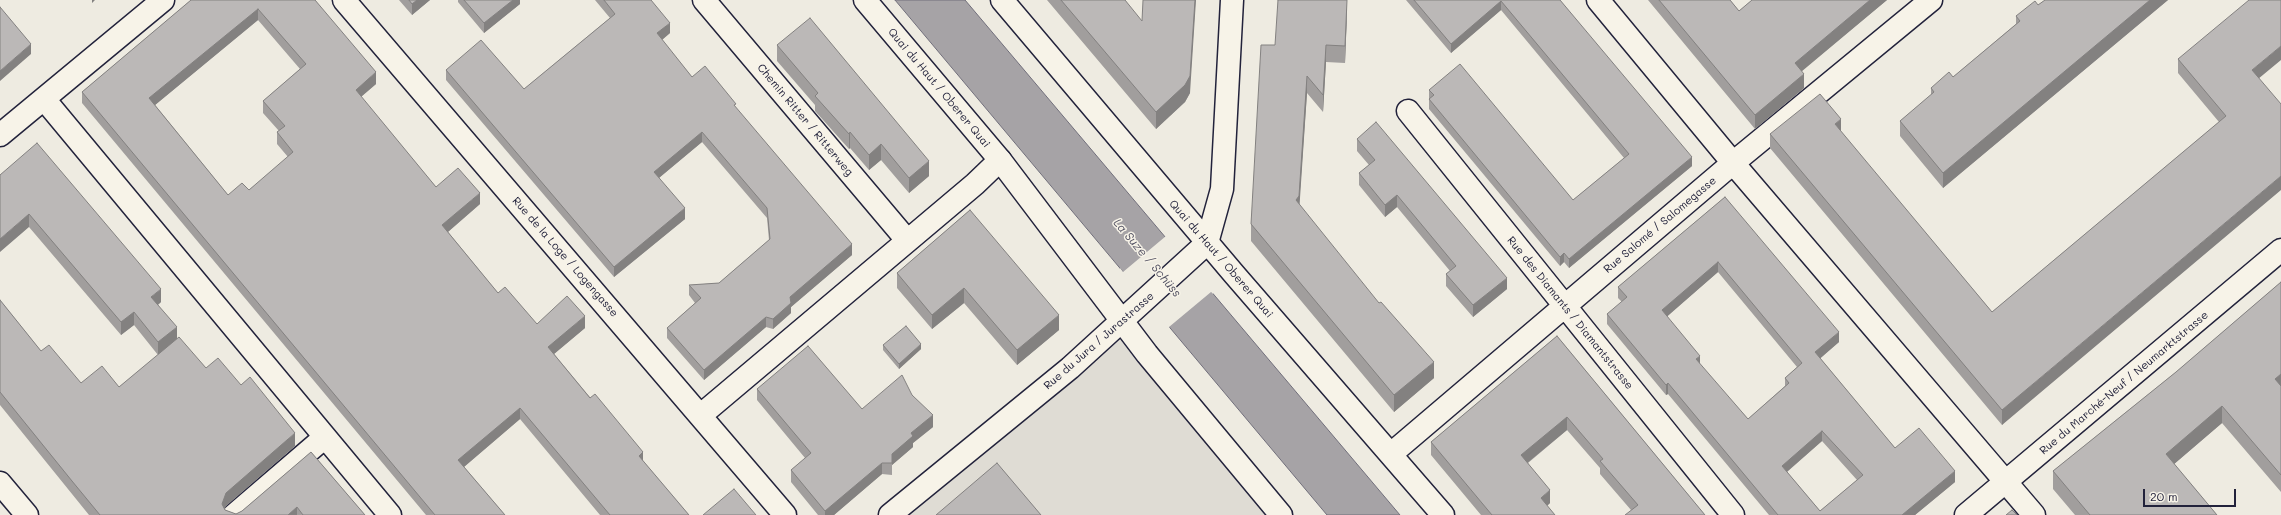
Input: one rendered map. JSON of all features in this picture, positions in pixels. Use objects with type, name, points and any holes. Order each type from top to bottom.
[{"type":"street","points":[[0,136],[163,0]]},
{"type":"street","name":"Rue de la Loge / Logengasse","points":[[344,0],[701,415],[785,515]]},
{"type":"street","name":"Chemin Ritter / Ritterweg","points":[[704,0],[906,239]]},
{"type":"street","name":"Quai du Haut / Oberer Quai","points":[[865,0],[1000,160],[1147,354],[1281,515]]},
{"type":"street","name":"Quai du Haut / Oberer Quai","points":[[1002,0],[1207,243],[1392,454],[1443,515]]},
{"type":"street","name":"Rue du Jura / Jurastrasse","points":[[890,515],[1070,368],[1123,322],[1142,303],[1192,259],[1207,243],[1222,189],[1232,0]]},
{"type":"street","points":[[1598,0],[1733,163],[2034,515]]},
{"type":"street","name":"Rue Salomé / Salomegasse","points":[[1392,454],[1733,163],[1931,0]]},
{"type":"street","points":[[44,99],[390,515]]},
{"type":"street","name":"Rue des Diamants / Diamantstrasse","points":[[1408,111],[1733,515]]},
{"type":"street","points":[[701,415],[906,239],[975,184],[1000,160]]},
{"type":"street","name":"Rue du Marché-Neuf / Neumarktstrasse","points":[[1966,515],[2281,250]]},
{"type":"street","points":[[234,515],[325,437]]},
{"type":"street","points":[[0,483],[27,515]]},
{"type":"shaded area","points":[[1123,322],[1281,515],[890,515]]},
{"type":"water","name":"La Suze / Schüss","points":[[895,0],[965,0],[1400,515],[1327,515]]},
{"type":"pier","points":[[1163,231],[1214,292],[1213,294],[1211,292],[1169,327],[1171,332],[1120,271],[1120,268],[1123,272],[1166,236]]},
{"type":"building","points":[[191,0],[315,0],[376,72],[356,90],[436,187],[458,168],[480,193],[442,225],[498,293],[505,287],[537,324],[567,296],[585,316],[548,347],[590,398],[595,394],[643,452],[639,456],[689,515],[610,515],[520,408],[458,460],[505,515],[435,515],[82,92]],"holes":[[[258,9],[306,64],[263,101],[285,126],[277,132],[293,152],[249,190],[242,183],[228,195],[149,98]]]},
{"type":"building","points":[[409,0],[417,0],[412,4]]},
{"type":"building","points":[[464,0],[513,0],[484,23]]},
{"type":"building","points":[[604,0],[651,0],[670,23],[657,33],[692,77],[705,66],[736,104],[734,105],[852,244],[790,297],[791,303],[773,319],[766,317],[704,370],[667,328],[701,298],[689,285],[719,283],[770,239],[767,208],[702,132],[654,172],[685,208],[614,267],[446,70],[481,40],[524,89],[615,14]]},
{"type":"building","points":[[1061,0],[1125,0],[1142,21],[1143,0],[1195,0],[1190,76],[1185,85],[1156,112]]},
{"type":"building","points":[[1278,0],[1347,0],[1345,46],[1326,45],[1323,95],[1307,76],[1299,196],[1296,200],[1379,303],[1381,302],[1434,362],[1394,395],[1251,224],[1261,45],[1275,45]]},
{"type":"building","points":[[1414,0],[1560,0],[1692,157],[1569,259],[1564,253],[1560,257],[1429,99],[1434,95],[1429,90],[1460,64],[1573,200],[1629,154],[1501,1],[1451,44]]},
{"type":"building","points":[[1659,0],[1730,0],[1739,11],[1752,0],[1870,0],[1795,63],[1804,74],[1755,115]]},
{"type":"building","points":[[2045,0],[2150,0],[1943,173],[1900,121],[1934,92],[1931,88],[1949,72],[1953,77],[2020,21],[2016,16],[2035,1],[2038,5]]},
{"type":"building","points":[[2249,0],[2281,0],[2281,46],[2252,70],[2281,104],[2281,176],[2002,410],[1770,134],[1820,94],[1841,119],[1835,124],[1992,312],[2226,116],[2178,59]]},
{"type":"building","points":[[0,7],[31,44],[0,71]]},
{"type":"building","points":[[810,18],[929,161],[909,178],[881,144],[869,155],[850,132],[849,134],[815,96],[818,93],[777,45]]},
{"type":"building","points":[[1376,122],[1507,278],[1473,305],[1446,274],[1456,266],[1397,195],[1385,205],[1359,173],[1375,160],[1357,139]]},
{"type":"building","points":[[37,143],[161,289],[151,297],[177,327],[158,342],[134,312],[121,322],[29,214],[0,239],[0,175]]},
{"type":"building","points":[[1725,197],[1839,332],[1815,352],[1895,448],[1919,428],[1955,471],[1902,515],[1778,515],[1668,383],[1666,385],[1607,314],[1627,297],[1618,287]],"holes":[[[1718,262],[1802,363],[1785,378],[1789,383],[1748,419],[1696,359],[1700,356],[1662,310]],[[1822,431],[1863,475],[1820,511],[1782,466]]]},
{"type":"building","points":[[970,210],[1059,315],[1017,350],[964,288],[932,315],[897,273]]},
{"type":"building","points":[[2281,282],[2281,374],[2275,379],[2281,386],[2281,475],[2222,406],[2166,454],[2217,515],[2090,515],[2053,471],[2176,372]]},
{"type":"building","points":[[0,300],[41,351],[49,345],[81,383],[102,366],[119,387],[179,337],[206,368],[218,358],[241,385],[250,377],[295,433],[226,493],[222,504],[225,510],[236,514],[242,511],[311,452],[365,515],[303,515],[297,507],[288,515],[100,515],[0,392]]},
{"type":"building","points":[[906,326],[921,344],[899,364],[883,345]]},
{"type":"building","points":[[1557,336],[1705,515],[1625,515],[1638,505],[1600,461],[1603,459],[1567,417],[1521,455],[1550,490],[1541,498],[1555,515],[1492,515],[1431,442]]},
{"type":"building","points":[[808,346],[862,409],[902,375],[912,395],[933,415],[911,433],[913,436],[892,454],[892,463],[882,463],[825,511],[791,470],[811,453],[757,389]]},
{"type":"building","points":[[997,463],[1041,515],[936,515]]},
{"type":"building","points":[[734,489],[756,515],[703,515]]},
{"type":"building","points":[[2012,510],[2017,515],[2006,515]]}]
